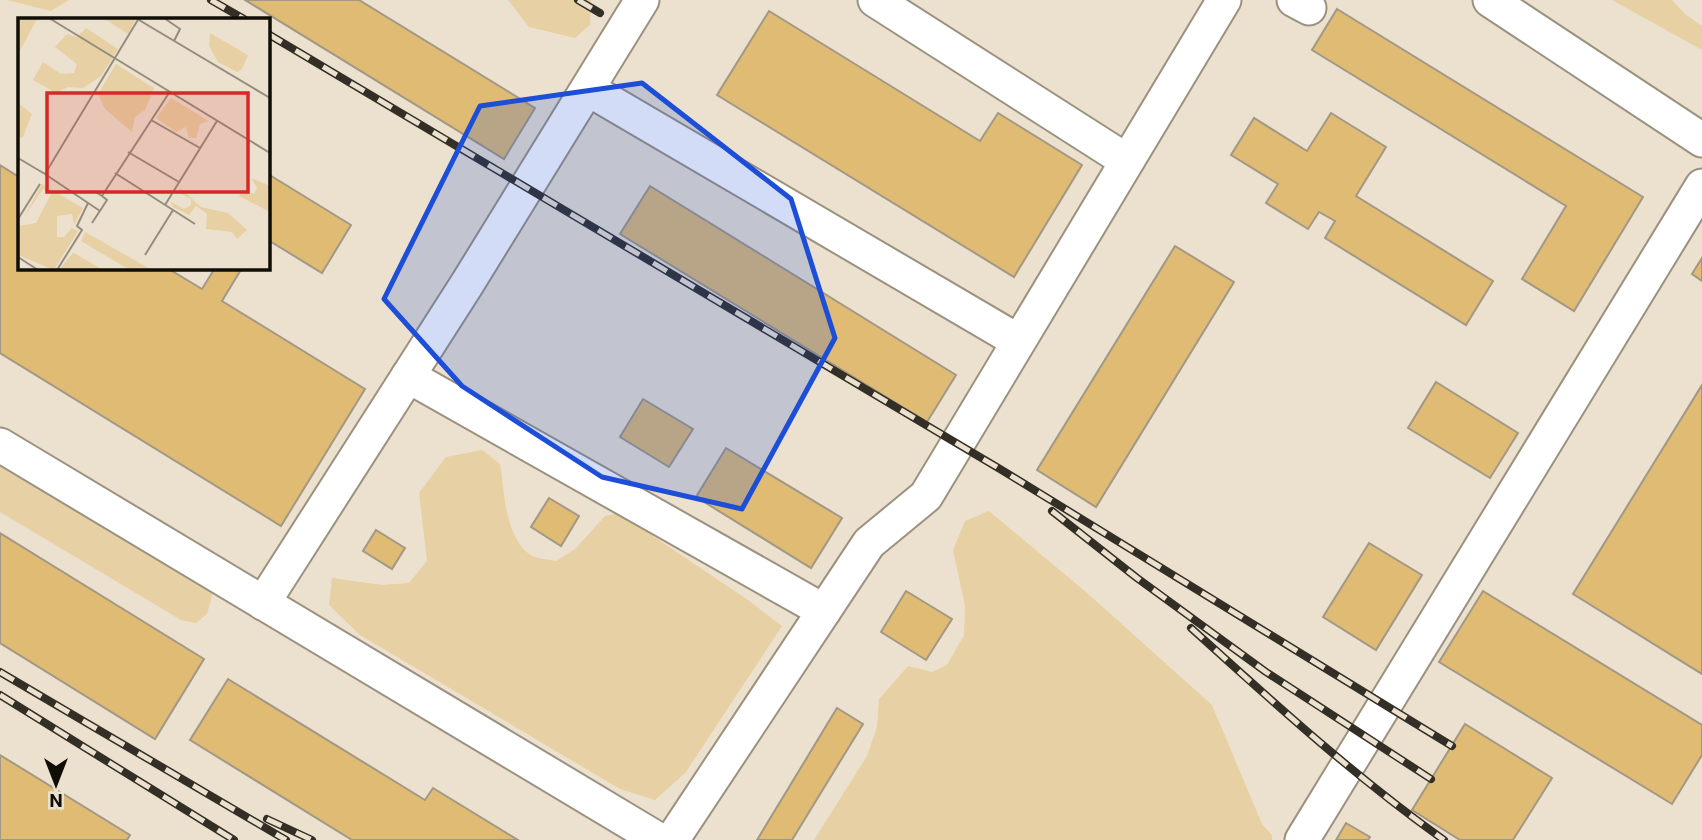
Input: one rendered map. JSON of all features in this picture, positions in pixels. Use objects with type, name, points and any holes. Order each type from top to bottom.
[{"type":"lane","points":[[263,603],[642,0]]},
{"type":"lane","points":[[875,0],[1127,161]]},
{"type":"lane","points":[[672,840],[869,543],[926,496],[1224,0]]},
{"type":"lane","points":[[1490,0],[1702,140]]},
{"type":"lane","points":[[588,89],[1018,341]]},
{"type":"lane","points":[[1302,840],[1702,186]]},
{"type":"lane","points":[[408,376],[824,611]]},
{"type":"lane","points":[[0,445],[659,840]]},
{"type":"highlighted area","points":[[642,83],[791,199],[835,338],[742,509],[602,477],[462,386],[384,299],[480,106]]},
{"type":"shaded area","points":[[7,0],[69,0],[51,11]]},
{"type":"shaded area","points":[[508,0],[591,0],[590,25],[575,38],[529,27]]},
{"type":"shaded area","points":[[1612,0],[1672,0],[1702,26],[1702,50]]},
{"type":"shaded area","points":[[482,450],[500,464],[510,524],[521,546],[532,556],[556,561],[575,549],[605,516],[616,514],[748,600],[782,626],[686,772],[655,800],[620,789],[360,635],[329,605],[332,578],[382,585],[409,583],[427,561],[419,493],[446,457]]},
{"type":"shaded area","points":[[0,457],[213,592],[207,614],[196,623],[181,620],[0,512]]},
{"type":"shaded area","points":[[989,511],[1086,592],[1212,705],[1262,824],[1272,835],[1272,840],[814,840],[867,756],[877,727],[879,699],[908,666],[932,672],[947,665],[964,635],[965,606],[953,550],[965,521]]},
{"type":"building","points":[[245,0],[359,0],[535,108],[504,159]]},
{"type":"building","points":[[1337,9],[1643,197],[1574,311],[1522,279],[1566,206],[1312,50]]},
{"type":"building","points":[[769,11],[980,141],[998,113],[1082,165],[1014,277],[717,95]]},
{"type":"building","points":[[1331,113],[1386,147],[1356,196],[1493,281],[1466,325],[1325,238],[1335,221],[1319,212],[1308,229],[1266,203],[1278,184],[1231,155],[1254,118],[1307,151]]},
{"type":"building","points":[[0,165],[18,176],[18,270],[170,270],[202,289],[214,270],[241,270],[222,301],[365,389],[281,526],[0,353]]},
{"type":"building","points":[[270,175],[351,225],[322,273],[270,241]]},
{"type":"building","points":[[650,186],[956,375],[927,422],[620,234]]},
{"type":"building","points":[[1175,246],[1234,282],[1096,507],[1037,470]]},
{"type":"building","points":[[1702,258],[1702,281],[1692,274]]},
{"type":"building","points":[[1436,382],[1518,433],[1490,478],[1408,428]]},
{"type":"building","points":[[1702,385],[1702,674],[1573,594]]},
{"type":"building","points":[[643,399],[693,429],[669,467],[620,437]]},
{"type":"building","points":[[726,448],[842,518],[811,568],[696,497]]},
{"type":"building","points":[[549,498],[579,516],[561,546],[531,527]]},
{"type":"building","points":[[376,530],[405,548],[392,569],[363,551]]},
{"type":"building","points":[[0,533],[204,659],[155,739],[0,643]]},
{"type":"building","points":[[1369,543],[1422,575],[1376,650],[1323,617]]},
{"type":"building","points":[[906,591],[952,619],[926,660],[881,632]]},
{"type":"building","points":[[1483,591],[1702,725],[1702,755],[1672,804],[1439,662]]},
{"type":"building","points":[[228,679],[425,800],[433,788],[518,840],[352,840],[190,740]]},
{"type":"building","points":[[837,708],[863,724],[792,840],[757,840]]},
{"type":"building","points":[[1465,724],[1552,778],[1513,840],[1460,840],[1412,810]]},
{"type":"building","points":[[0,755],[130,835],[127,840],[0,840]]},
{"type":"building","points":[[1346,823],[1370,837],[1368,840],[1336,840]]},
{"type":"railway","points":[[211,0],[242,18]]},
{"type":"railway","points":[[578,0],[600,13]]},
{"type":"railway","points":[[270,35],[1000,469],[1452,746]]},
{"type":"railway","points":[[1052,511],[1137,578],[1266,672],[1431,779]]},
{"type":"railway","points":[[1191,628],[1346,764],[1444,840]]},
{"type":"railway","points":[[0,672],[286,840]]},
{"type":"railway","points":[[0,695],[234,840]]},
{"type":"railway","points":[[267,819],[312,840]]}]
